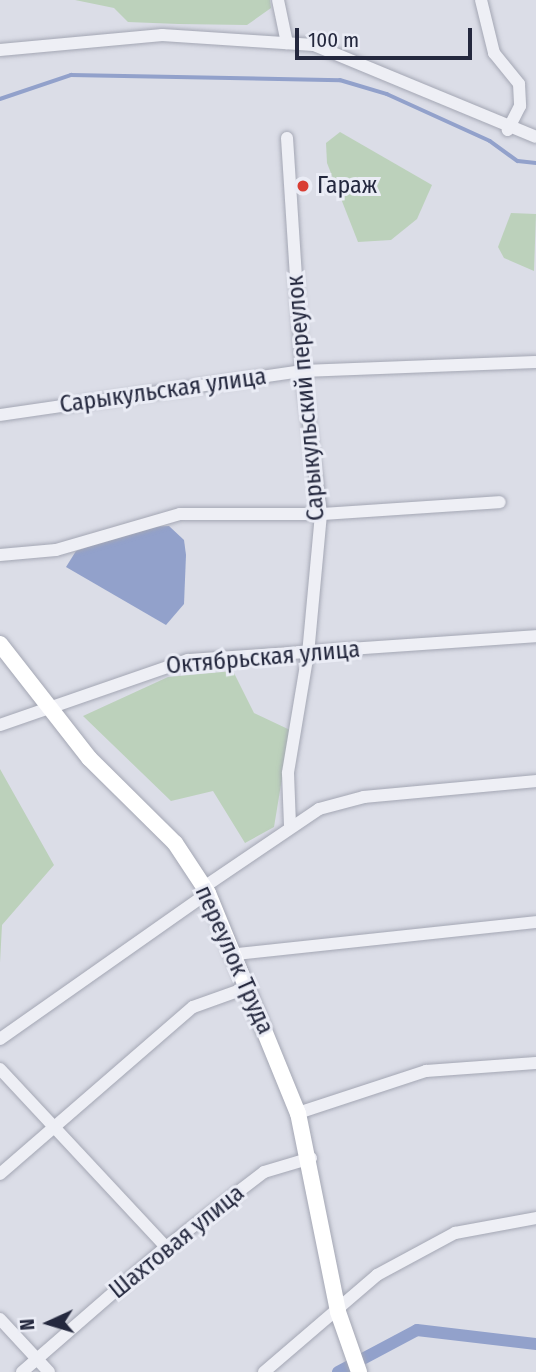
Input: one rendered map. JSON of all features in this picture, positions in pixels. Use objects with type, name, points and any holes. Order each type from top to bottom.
[{"type":"street","points":[[278,0],[286,43]]},
{"type":"street","points":[[481,0],[494,53],[519,84],[520,106],[508,130]]},
{"type":"street","points":[[0,50],[162,35],[314,45],[508,130],[536,137]]},
{"type":"street","name":"Сарыкульский переулок","points":[[288,138],[302,371],[321,513],[308,653],[288,773],[290,825]]},
{"type":"street","name":"Сарыкульская улица","points":[[0,415],[302,371],[536,362]]},
{"type":"street","points":[[0,555],[56,550],[180,514],[321,513],[500,502]]},
{"type":"street","name":"Октябрьская улица","points":[[0,725],[176,663],[536,636]]},
{"type":"street","name":"переулок Труда","points":[[0,644],[54,708],[89,758],[175,842],[206,890],[237,954],[298,1113],[311,1158],[344,1338],[359,1372]]},
{"type":"street","points":[[0,1039],[206,890],[290,825],[364,797],[536,781]]},
{"type":"street","points":[[237,954],[536,922]]},
{"type":"street","points":[[0,1174],[193,1007],[249,987]]},
{"type":"street","points":[[298,1113],[426,1071],[536,1063]]},
{"type":"street","points":[[0,1069],[56,1125],[166,1247]]},
{"type":"street","name":"Шахтовая улица","points":[[22,1372],[166,1247],[264,1172],[311,1158]]},
{"type":"street","points":[[264,1372],[338,1312],[377,1275],[455,1233],[536,1218]]},
{"type":"street","points":[[0,1319],[49,1372]]},
{"type":"green space","points":[[75,0],[270,0],[271,8],[247,25],[128,22],[114,8]]},
{"type":"green space","points":[[340,132],[432,185],[417,219],[391,240],[358,242],[327,163],[326,143]]},
{"type":"green space","points":[[511,213],[536,214],[534,271],[504,258],[498,247]]},
{"type":"green space","points":[[233,671],[254,713],[290,730],[274,827],[245,843],[213,791],[171,801],[83,716],[168,677]]},
{"type":"green space","points":[[0,769],[54,865],[2,925],[0,963]]},
{"type":"water","points":[[169,526],[184,540],[186,555],[184,604],[166,625],[66,567],[76,551],[143,527]]},
{"type":"waterway","points":[[0,99],[71,75],[340,80],[387,94],[490,141],[518,161],[536,163]]},
{"type":"waterway","points":[[338,1372],[417,1330],[536,1344]]},
{"type":"place","name":"Гараж","points":[[303,186]]}]
